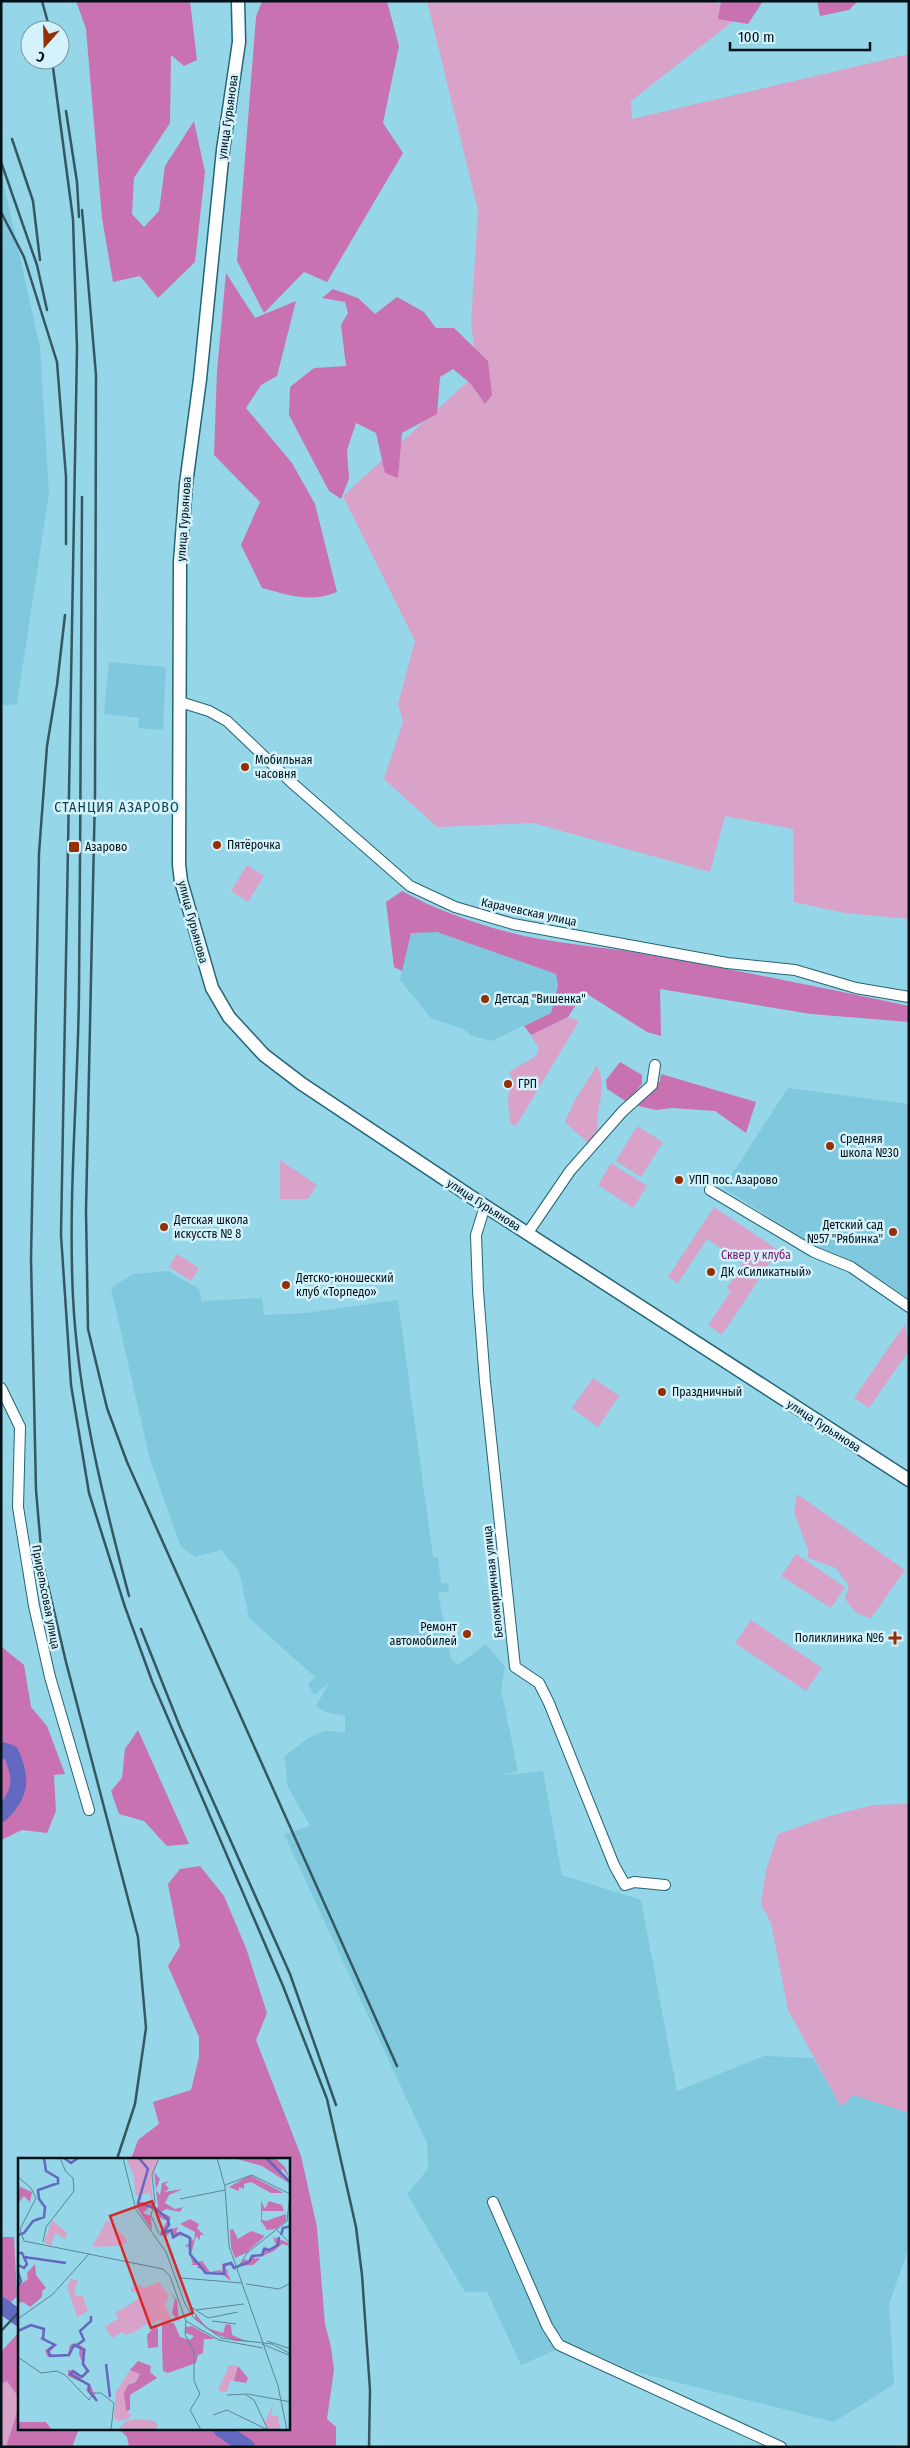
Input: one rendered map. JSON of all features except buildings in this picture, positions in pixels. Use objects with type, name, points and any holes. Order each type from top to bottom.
[{"type":"street","name":"улица Гурьянова","points":[[238,1],[239,42],[223,150],[200,379],[186,484],[180,562],[178,837],[181,881],[212,988],[229,1017],[264,1055],[302,1084],[527,1234],[909,1480]]},
{"type":"street","name":"Карачевская улица","points":[[180,702],[209,711],[227,721],[291,782],[410,886],[455,907],[513,924],[727,963],[794,970],[856,988],[909,998]]},
{"type":"street","points":[[527,1234],[570,1171],[624,1111],[652,1085],[655,1065]]},
{"type":"street","points":[[710,1190],[814,1252],[851,1268],[909,1307]]},
{"type":"street","name":"Белокирпичная улица","points":[[485,1206],[476,1235],[478,1291],[485,1382],[515,1668],[539,1683],[614,1865],[625,1885],[634,1882],[665,1885]]},
{"type":"street","name":"Прирельсовая улица","points":[[1,1388],[20,1427],[18,1507],[34,1606],[50,1677],[89,1810]]},
{"type":"street","points":[[493,2202],[547,2326],[558,2345],[781,2447]]},
{"type":"shaded area","points":[[76,1],[190,1],[197,60],[184,66],[171,55],[170,123],[134,178],[132,214],[144,227],[159,211],[165,166],[194,121],[205,172],[195,262],[158,298],[140,276],[113,282],[102,218],[86,29]]},
{"type":"shaded area","points":[[262,1],[387,1],[399,46],[383,123],[403,153],[327,282],[304,272],[264,313],[237,261],[256,17]]},
{"type":"shaded area","points":[[721,1],[763,1],[748,24],[718,19]]},
{"type":"shaded area","points":[[817,1],[858,1],[849,10],[820,16]]},
{"type":"shaded area","points":[[1,171],[40,348],[49,493],[17,704],[1,706]]},
{"type":"shaded area","points":[[226,273],[255,318],[296,301],[277,376],[261,385],[246,408],[292,463],[315,504],[337,592],[318,597],[299,597],[262,588],[241,545],[260,502],[214,455],[217,371]]},
{"type":"shaded area","points":[[333,289],[358,298],[375,314],[397,297],[424,312],[436,328],[454,328],[488,361],[492,395],[485,404],[470,383],[453,369],[440,377],[437,414],[402,433],[398,478],[385,473],[376,433],[356,423],[347,450],[349,479],[341,499],[329,491],[289,415],[290,387],[314,368],[346,366],[341,325],[348,313],[345,302],[322,298]]},
{"type":"shaded area","points":[[109,662],[166,667],[163,730],[138,728],[139,718],[104,714]]},
{"type":"shaded area","points":[[402,891],[451,914],[523,936],[627,951],[909,1006],[909,1022],[811,1014],[660,989],[661,1036],[647,1032],[584,992],[568,1017],[531,1035],[524,1026],[551,1013],[558,986],[556,974],[437,932],[411,933],[402,971],[394,967],[386,902]]},
{"type":"shaded area","name":"Детсад \"Вишенка\"","points":[[411,932],[437,932],[556,974],[558,986],[551,1013],[491,1041],[472,1036],[463,1029],[431,1018],[400,980]]},
{"type":"shaded area","points":[[620,1062],[642,1075],[642,1084],[627,1102],[607,1089],[606,1080]]},
{"type":"shaded area","points":[[661,1074],[756,1102],[746,1133],[715,1111],[672,1108],[656,1110],[634,1105],[660,1081]]},
{"type":"shaded area","name":"Средняя школа №30","points":[[788,1088],[909,1104],[909,1301],[856,1264],[819,1248],[723,1188]]},
{"type":"shaded area","points":[[168,1271],[199,1289],[202,1301],[262,1298],[264,1315],[306,1313],[398,1300],[433,1557],[438,1557],[441,1584],[448,1583],[449,1591],[438,1593],[451,1659],[458,1665],[486,1644],[505,1667],[501,1689],[518,1771],[503,1775],[543,1771],[562,1875],[641,1900],[677,2091],[764,2056],[813,2058],[841,2107],[853,2095],[909,2113],[909,2247],[889,2304],[894,2384],[834,2422],[632,2371],[604,2358],[565,2346],[521,2365],[487,2292],[465,2292],[407,2194],[428,2169],[427,2143],[284,1834],[310,1826],[288,1787],[284,1757],[308,1738],[324,1731],[345,1732],[345,1716],[325,1712],[316,1706],[329,1683],[314,1695],[308,1684],[315,1677],[249,1618],[239,1571],[221,1550],[195,1557],[181,1547],[150,1460],[111,1288],[133,1274]]},
{"type":"shaded area","points":[[2,1647],[24,1665],[31,1707],[47,1726],[65,1774],[54,1775],[56,1811],[47,1833],[22,1830],[1,1840]]},
{"type":"shaded area","points":[[138,1730],[189,1844],[167,1846],[144,1821],[119,1814],[111,1791],[122,1778],[125,1749]]},
{"type":"shaded area","points":[[200,1866],[224,1896],[246,1948],[267,2013],[256,2040],[301,2156],[317,2227],[325,2324],[334,2370],[327,2419],[336,2427],[336,2447],[129,2447],[127,2437],[120,2430],[290,2430],[290,2158],[131,2158],[138,2140],[159,2124],[153,2102],[191,2090],[199,2057],[199,2037],[168,1966],[180,1946],[168,1884],[180,1869]]},
{"type":"shaded area","points":[[1,2237],[14,2237],[17,2296],[1,2313]]},
{"type":"shaded area","points":[[18,2333],[18,2397],[7,2381],[1,2384],[1,2352]]},
{"type":"shaded area","points":[[18,2409],[18,2430],[79,2430],[72,2447],[6,2447]]},
{"type":"green space","points":[[427,1],[710,1],[746,11],[631,101],[632,119],[909,54],[909,919],[845,913],[794,902],[793,829],[725,816],[710,872],[533,823],[437,827],[384,779],[403,722],[398,704],[415,641],[343,496],[478,372],[471,323],[478,210]]},
{"type":"green space","points":[[247,865],[264,876],[248,902],[231,891]]},
{"type":"green space","points":[[568,1017],[579,1021],[516,1126],[510,1123],[508,1097],[514,1082],[509,1072],[536,1056],[539,1049],[531,1035]]},
{"type":"green space","points":[[597,1065],[602,1083],[597,1124],[598,1133],[588,1143],[565,1122],[574,1102]]},
{"type":"green space","points":[[637,1126],[663,1142],[641,1177],[616,1161]]},
{"type":"green space","points":[[280,1160],[317,1185],[308,1199],[280,1199]]},
{"type":"green space","points":[[611,1163],[647,1186],[633,1208],[598,1185]]},
{"type":"green space","name":"Сквер у клуба","points":[[714,1207],[778,1250],[722,1335],[708,1325],[731,1291],[727,1288],[743,1263],[707,1239],[678,1283],[668,1277]]},
{"type":"green space","points":[[177,1254],[199,1268],[191,1281],[169,1267]]},
{"type":"green space","points":[[905,1324],[909,1350],[869,1408],[854,1398]]},
{"type":"green space","points":[[593,1378],[619,1396],[598,1427],[572,1408]]},
{"type":"green space","points":[[797,1494],[905,1570],[871,1618],[858,1614],[850,1606],[845,1598],[849,1586],[836,1568],[808,1558],[808,1550],[794,1512]]},
{"type":"green space","points":[[796,1554],[845,1587],[831,1608],[781,1576]]},
{"type":"green space","points":[[751,1620],[822,1668],[806,1691],[735,1643]]},
{"type":"green space","points":[[909,1804],[909,2113],[853,2095],[841,2107],[788,2010],[771,1923],[761,1904],[766,1870],[778,1834],[826,1817],[873,1805]]},
{"type":"green space","points":[[7,2381],[18,2397],[18,2409],[6,2447],[1,2447],[1,2384]]},
{"type":"waterway","points":[[1,1750],[11,1753],[18,1778],[18,1785],[13,1800],[1,1814]]},
{"type":"waterway","points":[[1,2305],[18,2317]]},
{"type":"waterway","points":[[222,2430],[247,2447]]},
{"type":"railway","points":[[42,1],[47,20]]},
{"type":"railway","points":[[53,70],[73,219],[77,349],[61,1235],[71,1385],[89,1493],[125,1607],[152,1681],[283,1986],[327,2099],[356,2227],[362,2275],[370,2390],[369,2447]]},
{"type":"railway","points":[[66,111],[77,182],[79,217]]},
{"type":"railway","points":[[12,139],[33,201],[40,260]]},
{"type":"railway","points":[[1,162],[37,265],[47,310]]},
{"type":"railway","points":[[82,210],[96,375],[95,793],[86,1211],[88,1329],[107,1408],[127,1462],[397,2066]]},
{"type":"railway","points":[[1,212],[24,257],[57,362],[66,477],[66,544]]},
{"type":"railway","points":[[82,497],[79,992],[72,1182],[73,1297],[80,1373],[86,1411],[101,1485],[129,1596]]},
{"type":"railway","points":[[65,615],[57,685],[47,746],[39,853],[31,1259],[36,1490],[42,1560],[66,1662],[138,1937],[146,2028],[135,2104],[117,2158]]},
{"type":"railway","points":[[141,1629],[180,1727],[290,1974],[336,2105]]},
{"type":"railway","points":[[1,2331],[18,2313]]},
{"type":"place","name":"Мобильная часовня","points":[[245,767]]},
{"type":"place","name":"Пятёрочка","points":[[217,845]]},
{"type":"place","name":"Азарово","points":[[74,847]]},
{"type":"place","name":"Детсад \"Вишенка\"","points":[[485,999]]},
{"type":"place","name":"ГРП","points":[[508,1084]]},
{"type":"place","name":"Средняя школа №30","points":[[830,1146]]},
{"type":"place","name":"УПП пос. Азарово","points":[[679,1180]]},
{"type":"place","name":"Детская школа искусств № 8","points":[[164,1227]]},
{"type":"place","name":"Детский сад №57 \"Рябинка\"","points":[[893,1232]]},
{"type":"place","name":"ДК «Силикатный»","points":[[711,1272]]},
{"type":"place","name":"Детско-юношеский клуб «Торпедо»","points":[[286,1285]]},
{"type":"place","name":"Праздничный","points":[[662,1392]]},
{"type":"place","name":"Ремонт автомобилей","points":[[467,1634]]},
{"type":"place","name":"Поликлиника №6","points":[[895,1638]]},
{"type":"district","name":"СТАНЦИЯ АЗАРОВО","points":[[117,807]]}]
